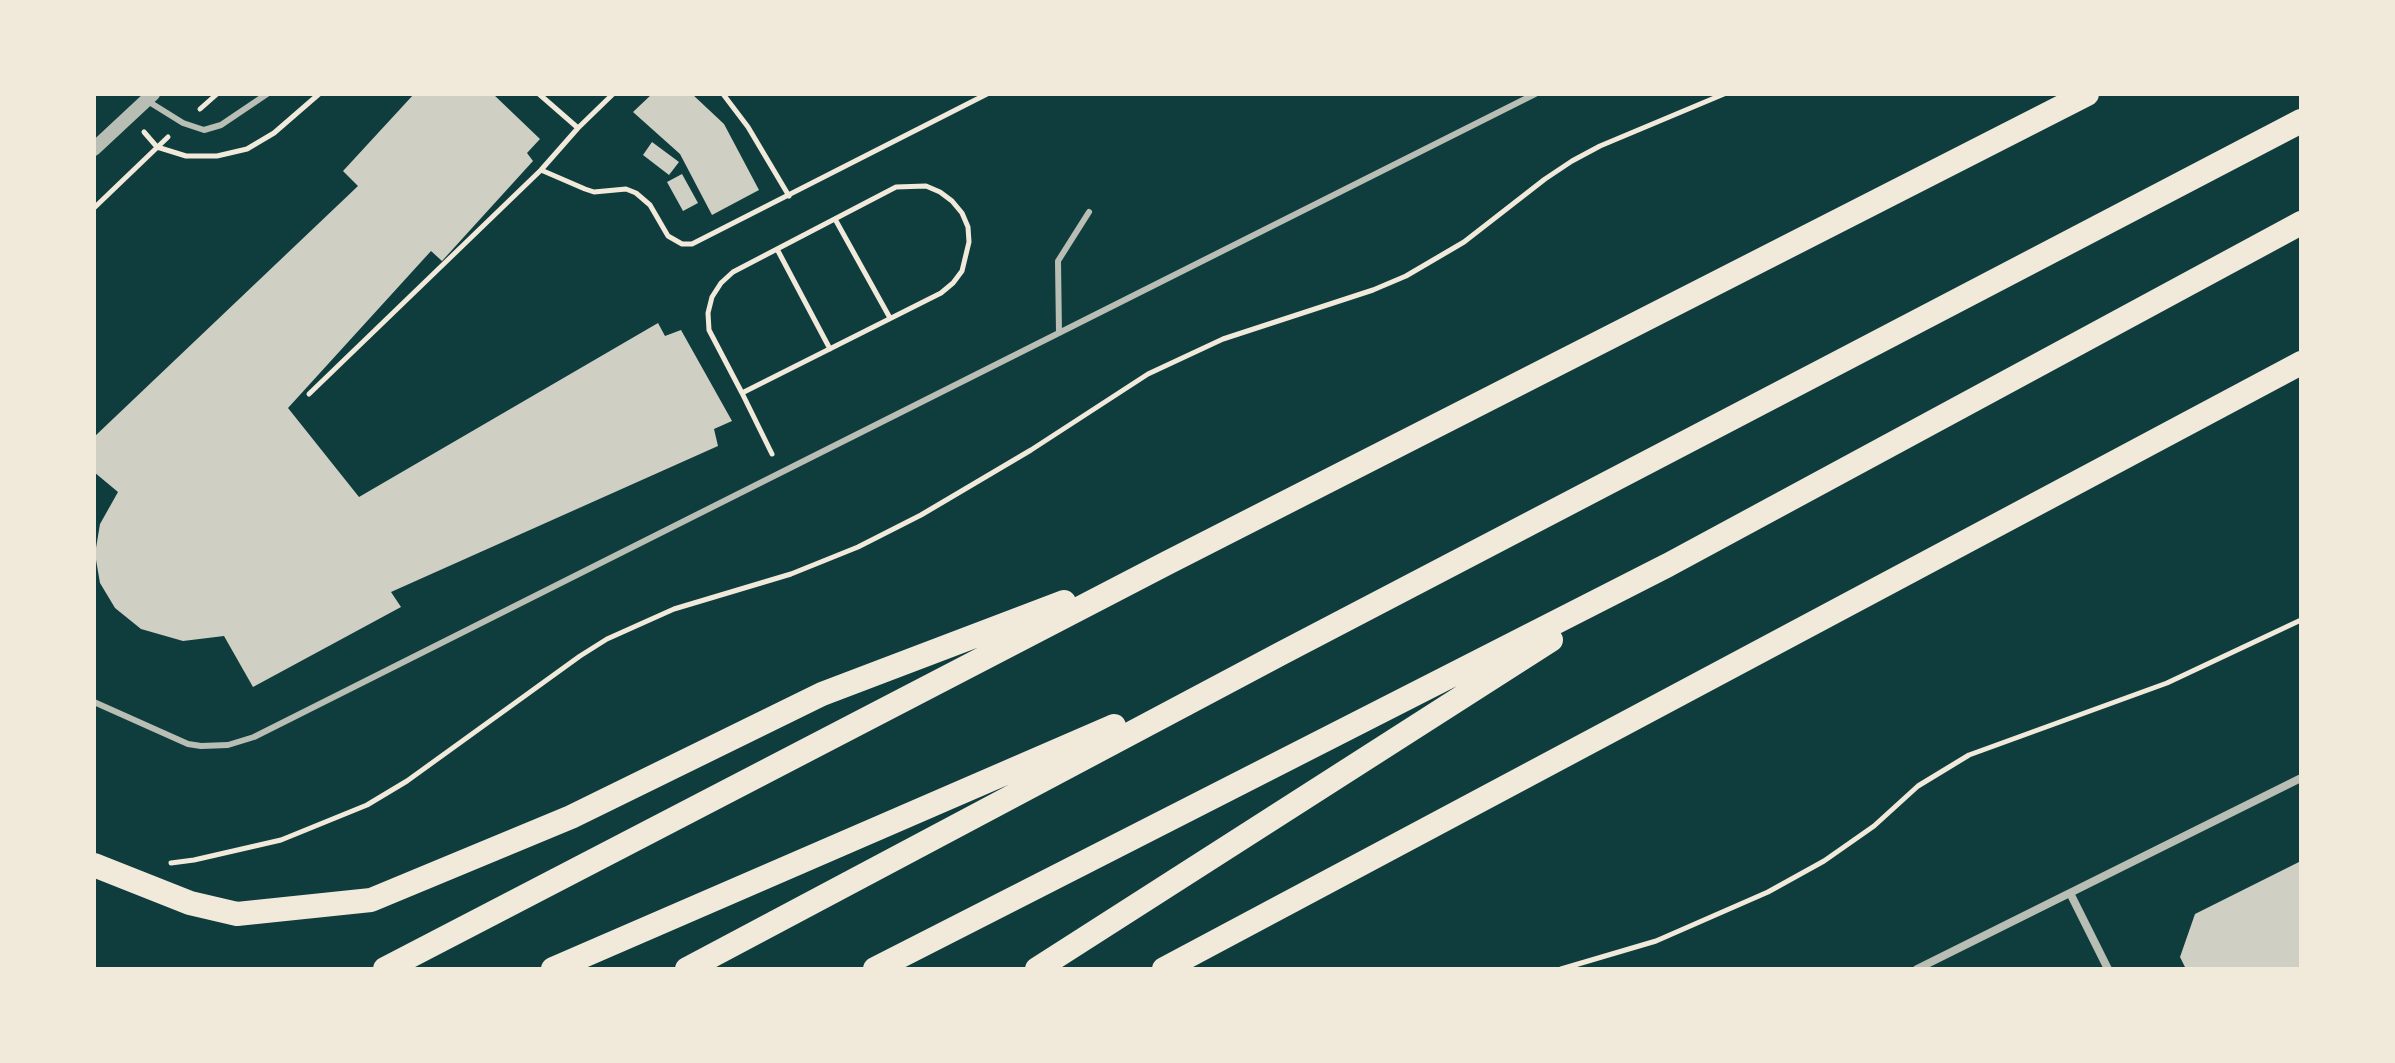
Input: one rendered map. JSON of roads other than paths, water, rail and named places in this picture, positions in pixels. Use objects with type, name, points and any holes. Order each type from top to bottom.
[{"type":"highway","points":[[385,969],[1167,563],[2087,94]]},
{"type":"highway","points":[[687,969],[1282,653],[2301,121]]},
{"type":"highway","points":[[875,969],[1668,565],[2301,223]]},
{"type":"highway","points":[[1164,969],[2301,363]]},
{"type":"highway","points":[[94,865],[190,903],[237,914],[371,900],[571,817],[822,694],[1167,563]]},
{"type":"highway","points":[[1037,969],[1668,565]]},
{"type":"highway","points":[[553,969],[1282,653]]},
{"type":"street","points":[[94,149],[150,97]]},
{"type":"street","points":[[1917,969],[2301,778]]},
{"type":"street","points":[[2070,893],[2108,969]]},
{"type":"lane","points":[[150,97],[183,123],[195,129],[213,129],[267,94]]},
{"type":"lane","points":[[94,702],[188,744],[215,747],[241,742],[1535,94]]},
{"type":"lane","points":[[1059,333],[1058,261],[1089,212]]}]
